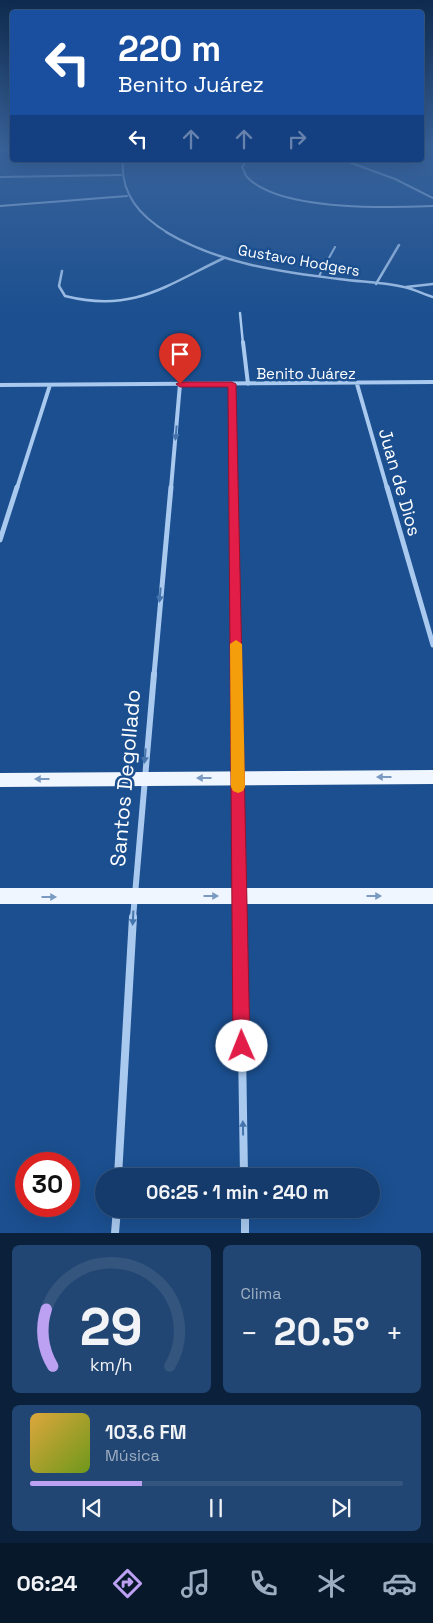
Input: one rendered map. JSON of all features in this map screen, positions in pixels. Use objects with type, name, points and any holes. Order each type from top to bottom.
[{"type":"main road","points":[[0,780],[433,777]]},
{"type":"main road","points":[[0,896],[433,896]]},
{"type":"street","points":[[0,206],[19,205]]},
{"type":"street","name":"Gustavo Hodgers","points":[[135,205],[150,221],[177,239],[224,258],[284,271],[404,287],[433,297]]},
{"type":"street","points":[[331,205],[371,208],[433,206]]},
{"type":"street","points":[[376,284],[399,245]]},
{"type":"street","points":[[62,271],[59,286],[66,296],[82,300],[124,301],[139,297],[224,258]]},
{"type":"street","points":[[404,287],[433,284]]},
{"type":"street","points":[[240,313],[248,384]]},
{"type":"street","name":"Benito Juárez","points":[[0,385],[433,382]]},
{"type":"street","name":"Santos Degollado","points":[[118,1168],[134,897],[143,779],[180,384]]},
{"type":"street","points":[[232,384],[238,896],[244,1168]]},
{"type":"street","name":"Juan de Dios","points":[[357,384],[433,645]]},
{"type":"street","points":[[0,540],[50,385]]},
{"type":"street","points":[[115,1233],[116,1218]]},
{"type":"street","points":[[245,1218],[245,1233]]},
{"type":"lane","points":[[319,276],[335,247]]},
{"type":"slow traffic","points":[[236,644],[238,787]]},
{"type":"route","points":[[180,384],[232,384],[238,896],[242,1046]]}]
